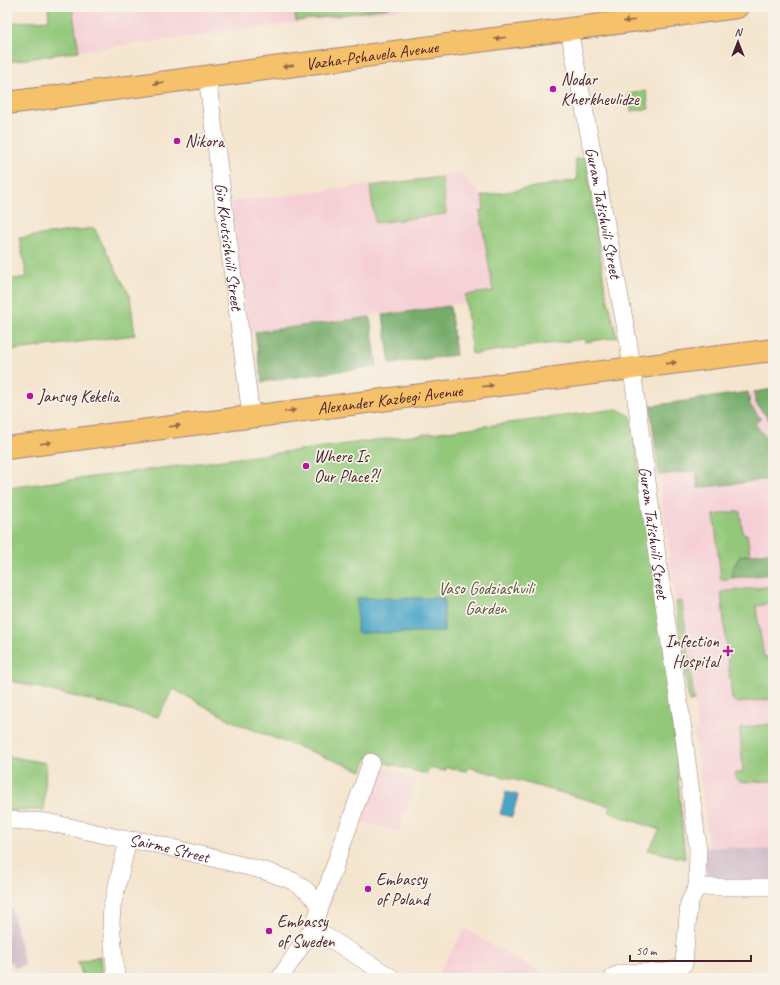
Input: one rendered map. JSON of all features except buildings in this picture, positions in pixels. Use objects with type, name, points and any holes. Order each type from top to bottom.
[{"type":"main road","name":"Vazha-Pshavela Avenue","points":[[7,103],[737,7]]},
{"type":"main road","name":"Alexander Kazbegi Avenue","points":[[7,448],[773,350]]},
{"type":"street","name":"Guram Tatishvili Street","points":[[569,29],[632,368],[698,849],[697,887],[690,903],[684,964],[671,972],[624,972],[614,976],[614,978]]},
{"type":"street","name":"Gio Khutsishvili Street","points":[[207,76],[251,416]]},
{"type":"street","points":[[280,978],[313,928],[371,762]]},
{"type":"street","name":"Sairme Street","points":[[7,820],[47,822],[128,840],[148,842],[272,874],[293,881],[307,891],[320,905]]},
{"type":"street","points":[[116,978],[112,907],[128,840]]},
{"type":"street","points":[[697,887],[773,887]]},
{"type":"street","points":[[313,928],[392,978]]},
{"type":"shaded area","points":[[72,7],[419,7],[79,51]]},
{"type":"shaded area","points":[[460,173],[482,196],[484,210],[480,211],[494,291],[465,295],[466,303],[248,332],[231,201],[283,196]]},
{"type":"shaded area","name":"Infection Hospital","points":[[773,389],[773,880],[703,848],[708,847],[705,809],[694,732],[698,731],[694,702],[689,702],[650,406]]},
{"type":"shaded area","points":[[387,768],[416,780],[399,833],[356,820],[372,775]]},
{"type":"shaded area","points":[[724,847],[773,850],[773,880],[707,882],[703,848]]},
{"type":"shaded area","points":[[11,907],[25,965],[15,968],[12,962],[7,963],[7,908]]},
{"type":"shaded area","points":[[465,929],[519,961],[552,978],[435,978]]},
{"type":"green space","points":[[48,7],[72,7],[79,51],[7,62],[7,23],[49,20]]},
{"type":"green space","points":[[294,7],[390,7],[390,8],[296,21]]},
{"type":"green space","points":[[646,91],[649,109],[631,111],[628,94]]},
{"type":"green space","points":[[586,158],[605,289],[617,337],[585,342],[584,339],[472,354],[465,295],[493,291],[480,211],[484,210],[482,196],[577,180],[575,159]]},
{"type":"green space","points":[[442,177],[446,214],[375,223],[370,186]]},
{"type":"green space","points":[[94,228],[130,296],[135,335],[7,351],[7,280],[27,277],[19,238]]},
{"type":"green space","points":[[450,306],[456,355],[390,364],[383,315]]},
{"type":"green space","points":[[370,317],[377,366],[262,382],[255,332]]},
{"type":"green space","points":[[773,389],[773,425],[755,402],[754,392]]},
{"type":"green space","points":[[748,392],[750,405],[761,419],[755,424],[766,437],[772,432],[773,434],[773,479],[698,488],[696,471],[659,475],[650,406]]},
{"type":"green space","name":"Vaso Godziashvili Garden","points":[[617,409],[631,416],[669,670],[685,859],[648,850],[660,830],[610,813],[610,806],[468,767],[466,771],[446,767],[445,771],[429,768],[426,774],[367,758],[362,771],[240,725],[173,689],[158,717],[7,680],[7,488]]},
{"type":"green space","points":[[740,511],[743,534],[747,534],[750,554],[740,556],[732,569],[733,578],[721,580],[714,515]]},
{"type":"green space","points":[[773,551],[773,574],[733,578],[732,569],[740,556]]},
{"type":"green space","points":[[773,586],[773,603],[756,606],[764,657],[773,656],[773,699],[737,703],[732,699],[721,592]]},
{"type":"green space","points":[[682,601],[694,701],[689,702],[676,602]]},
{"type":"green space","points":[[771,724],[773,738],[773,781],[740,782],[736,778],[735,773],[743,772],[741,728]]},
{"type":"green space","points":[[7,756],[46,763],[44,810],[7,810]]},
{"type":"green space","points":[[100,956],[102,978],[83,978],[78,962]]},
{"type":"water","points":[[357,598],[444,598],[444,632],[357,633]]},
{"type":"water","points":[[506,792],[518,795],[512,817],[500,814]]},
{"type":"place","name":"Nodar Kherkheulidze","points":[[553,89]]},
{"type":"place","name":"Nikora","points":[[177,141]]},
{"type":"place","name":"Jansug Kekelia","points":[[30,396]]},
{"type":"place","name":"Where Is Our Place?!","points":[[306,466]]},
{"type":"place","name":"Infection Hospital","points":[[728,651]]},
{"type":"place","name":"Embassy of Poland","points":[[368,889]]},
{"type":"place","name":"Embassy of Sweden","points":[[269,931]]}]
